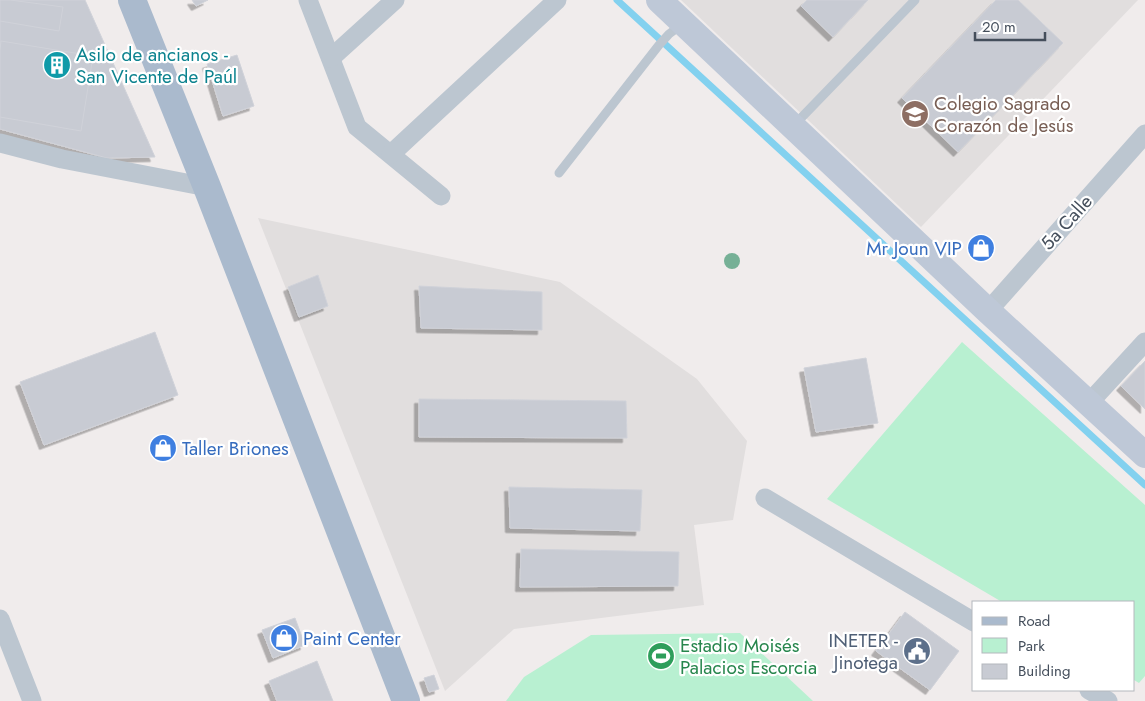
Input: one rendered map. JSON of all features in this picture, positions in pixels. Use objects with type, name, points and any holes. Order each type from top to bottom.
[{"type":"main road","points":[[132,0],[207,187],[406,701]]},
{"type":"main road","points":[[659,0],[988,311],[1145,455]]},
{"type":"street","points":[[308,0],[357,127],[441,196]]},
{"type":"street","points":[[331,58],[395,0]]},
{"type":"street","points":[[391,154],[558,0]]},
{"type":"street","name":"5a Calle","points":[[988,311],[1145,134]]},
{"type":"street","points":[[0,143],[62,159],[207,187]]},
{"type":"street","points":[[1088,404],[1145,342]]},
{"type":"street","points":[[765,498],[972,621]]},
{"type":"street","points":[[0,619],[32,701]]},
{"type":"street","points":[[1091,691],[1108,701]]},
{"type":"lane","points":[[792,125],[801,118],[915,0]]},
{"type":"lane","points":[[559,173],[659,45],[683,23]]},
{"type":"shaded area","name":"Colegio Sagrado Corazón de Jesús","points":[[681,0],[1138,0],[921,227]]},
{"type":"shaded area","points":[[258,218],[560,282],[697,379],[747,441],[733,520],[694,525],[704,605],[514,629],[445,691]]},
{"type":"green space","points":[[962,342],[1145,505],[1145,676],[1139,683],[1135,681],[1135,601],[1000,601],[827,499]]},
{"type":"green space","name":"Estadio Moisés Palacios Escorcia","points":[[740,633],[813,701],[506,701],[524,677],[591,635]]},
{"type":"building","name":"Asilo de ancianos - San Vicente de Paúl","points":[[0,0],[85,0],[155,157],[107,158],[0,129]]},
{"type":"building","points":[[0,0],[63,7],[59,31],[0,21]]},
{"type":"building","points":[[192,0],[208,0],[196,6]]},
{"type":"building","points":[[807,0],[868,0],[833,37],[801,6]]},
{"type":"building","name":"Colegio Sagrado Corazón de Jesús","points":[[996,0],[1018,0],[1063,43],[958,152],[902,98]]},
{"type":"building","points":[[1,41],[93,56],[81,131],[0,117]]},
{"type":"building","points":[[237,55],[254,106],[223,116],[207,64]]},
{"type":"building","points":[[318,275],[328,306],[299,317],[288,287]]},
{"type":"building","points":[[419,286],[542,292],[542,330],[421,328]]},
{"type":"building","points":[[155,332],[178,395],[44,445],[20,382]]},
{"type":"building","points":[[866,358],[878,423],[816,432],[804,368]]},
{"type":"building","points":[[1145,361],[1145,409],[1121,386]]},
{"type":"building","points":[[419,399],[626,401],[627,438],[419,437]]},
{"type":"building","points":[[509,487],[642,490],[640,531],[510,528]]},
{"type":"building","points":[[521,549],[679,552],[678,586],[520,587]]},
{"type":"building","name":"INETER - Jinotega","points":[[905,612],[959,651],[930,690],[876,651]]},
{"type":"building","name":"Paint Center","points":[[295,618],[305,645],[273,658],[262,630]]},
{"type":"building","points":[[317,661],[333,701],[277,701],[269,681]]},
{"type":"building","points":[[434,675],[439,689],[429,692],[424,678]]},
{"type":"waterway","points":[[617,0],[1145,485]]},
{"type":"place","name":"Asilo de ancianos - San Vicente de Paúl","points":[[57,65]]},
{"type":"place","name":"Colegio Sagrado Corazón de Jesús","points":[[915,114]]},
{"type":"place","name":"Mr Joun VIP","points":[[981,248]]},
{"type":"place","name":"Taller Briones","points":[[163,448]]},
{"type":"place","name":"Paint Center","points":[[284,638]]},
{"type":"place","name":"INETER - Jinotega","points":[[917,651]]},
{"type":"place","name":"Estadio Moisés Palacios Escorcia","points":[[661,656]]}]
